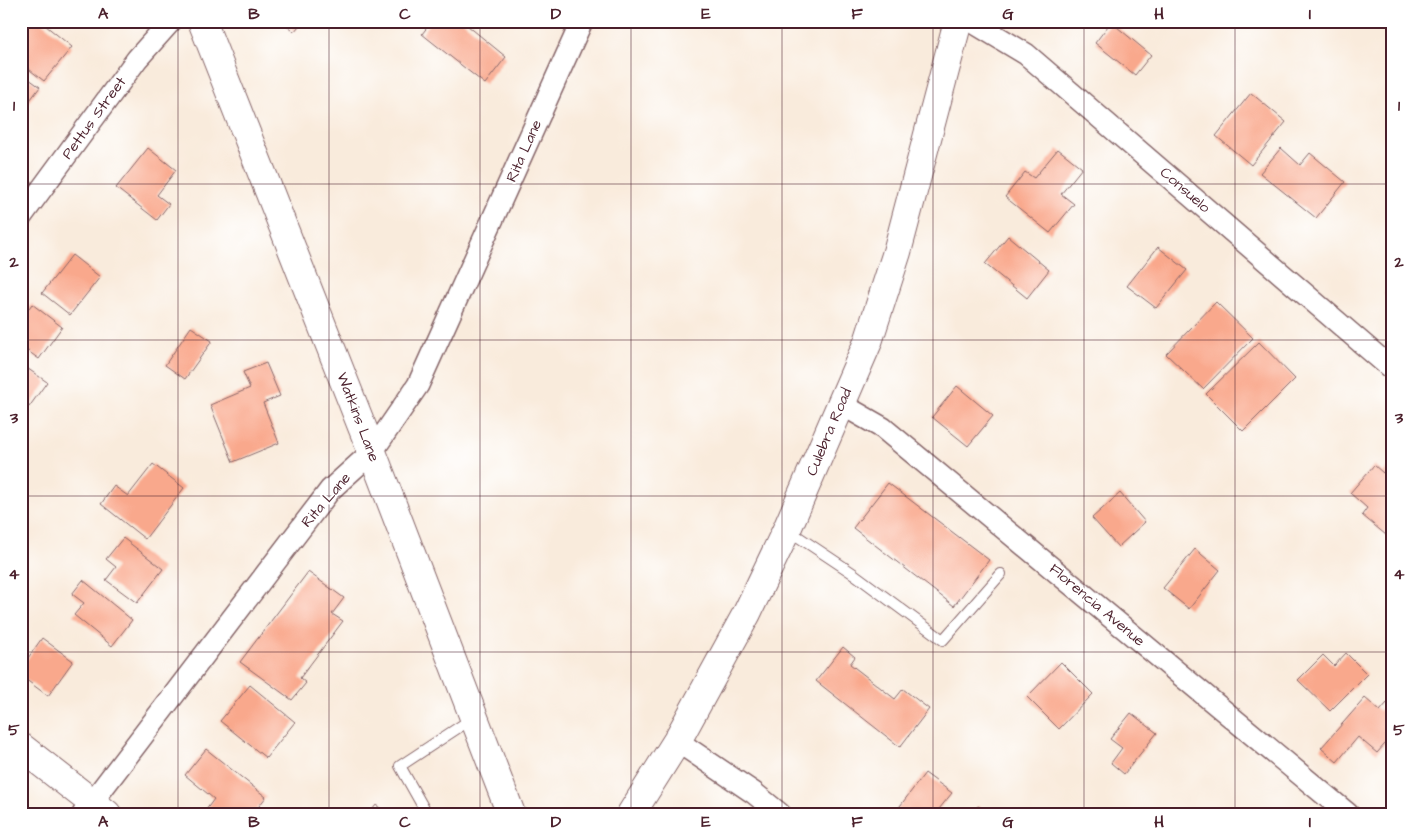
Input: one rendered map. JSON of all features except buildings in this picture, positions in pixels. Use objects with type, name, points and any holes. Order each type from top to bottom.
[{"type":"street","name":"Pettus Street","points":[[21,217],[137,60],[171,21]]},
{"type":"street","name":"Watkins Lane","points":[[202,21],[372,452],[511,814]]},
{"type":"street","name":"Rita Lane","points":[[94,810],[330,490],[372,452],[418,385],[582,21]]},
{"type":"street","name":"Culebra Road","points":[[631,814],[677,741],[747,613],[787,529],[868,342],[896,252],[958,21]]},
{"type":"street","name":"Consuelo","points":[[970,21],[1026,54],[1392,369]]},
{"type":"street","name":"Florencia Avenue","points":[[841,404],[883,428],[1348,814]]},
{"type":"street","points":[[677,741],[754,793],[780,814]]},
{"type":"street","points":[[21,747],[94,810]]},
{"type":"lane","points":[[787,529],[854,574],[943,640],[1001,574]]},
{"type":"lane","points":[[427,814],[400,766],[474,718]]}]
